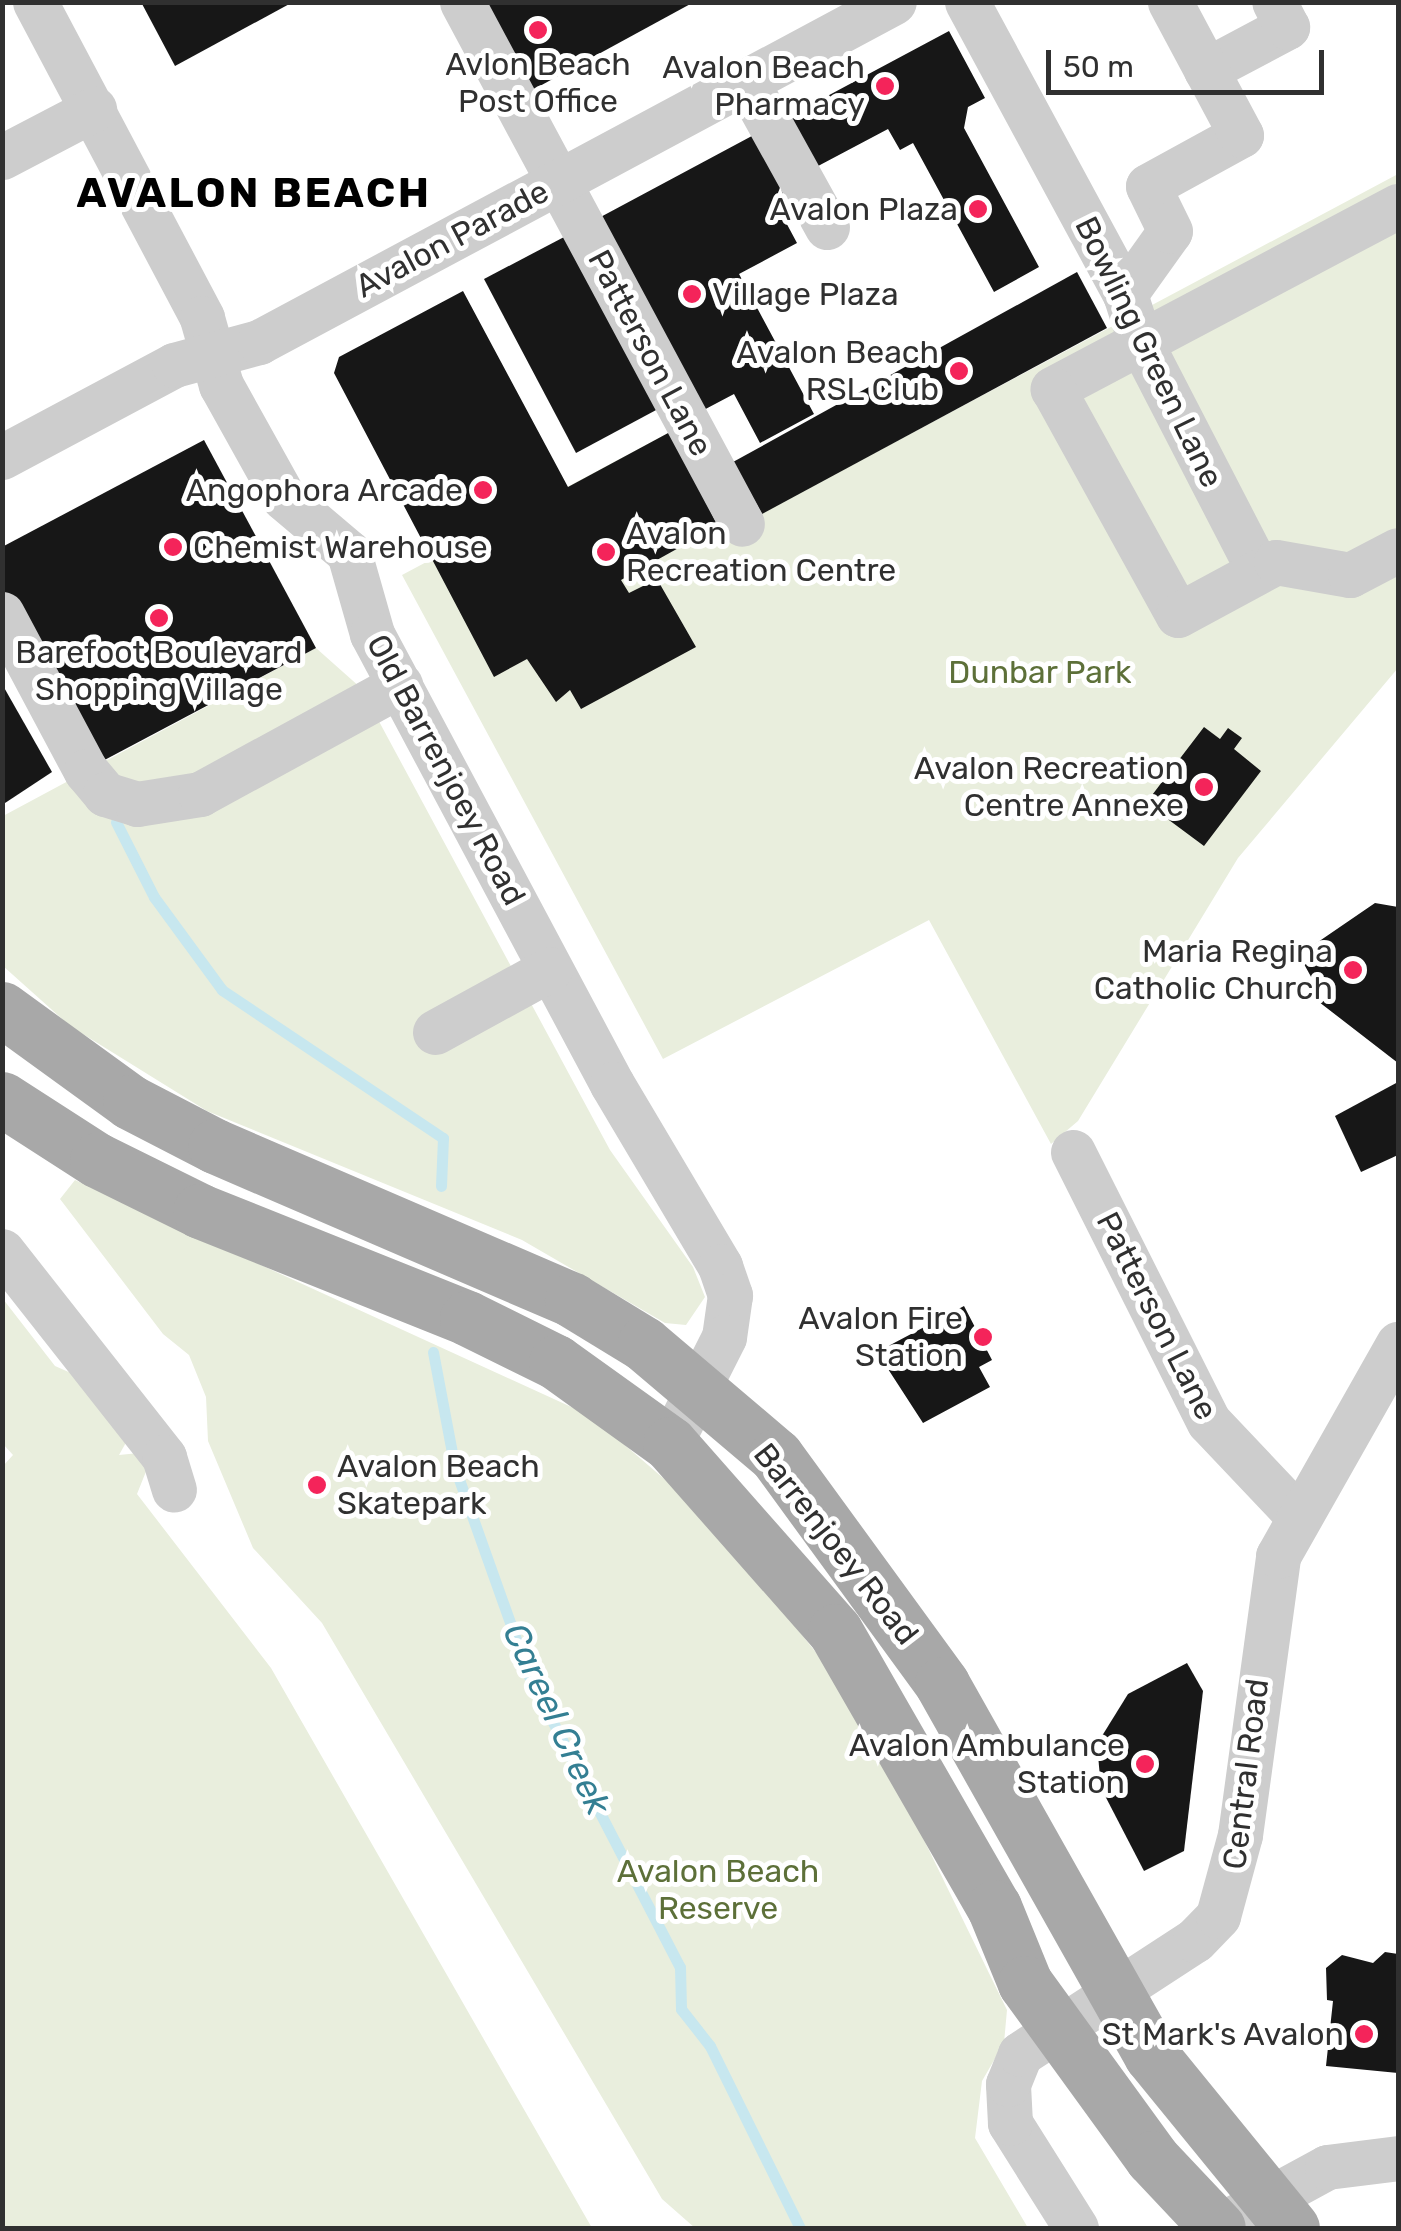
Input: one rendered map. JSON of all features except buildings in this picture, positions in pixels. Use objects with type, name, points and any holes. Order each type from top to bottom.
[{"type":"main road","name":"Barrenjoey Road","points":[[2,1008],[143,1108],[572,1300],[698,1389],[776,1456],[877,1586],[942,1684],[1112,1992],[1197,2116],[1280,2212]]},
{"type":"main road","name":"Barrenjoey Road","points":[[2,1098],[97,1160],[200,1211],[468,1318],[556,1362],[670,1444],[835,1632],[902,1735],[994,1907],[1024,1983],[1152,2158],[1218,2228]]},
{"type":"street","name":"Old Barrenjoey Road","points":[[36,2],[94,109],[214,355],[221,385],[284,498],[349,553],[396,678],[550,969],[720,1266],[730,1317],[670,1444]]},
{"type":"street","name":"Patterson Lane","points":[[462,2],[742,524]]},
{"type":"street","name":"Avalon Parade","points":[[2,457],[174,365],[260,342],[894,2]]},
{"type":"street","name":"Bowling Green Lane","points":[[967,2],[1125,294],[1140,340],[1258,570]]},
{"type":"street","points":[[1125,294],[1170,231],[1148,186],[1241,136],[1170,2]]},
{"type":"street","points":[[1206,70],[1287,27],[1274,2]]},
{"type":"street","points":[[746,81],[827,227]]},
{"type":"street","points":[[2,158],[94,109]]},
{"type":"street","points":[[1398,206],[1053,389],[1178,615],[1276,562],[1350,575],[1398,550]]},
{"type":"street","points":[[2,614],[105,794],[161,806],[200,794],[396,678]]},
{"type":"street","points":[[436,1032],[550,969]]},
{"type":"street","name":"Patterson Lane","points":[[1073,1152],[1208,1422],[1296,1514]]},
{"type":"street","points":[[2,1251],[164,1457],[174,1489]]},
{"type":"street","name":"Central Road","points":[[1076,2228],[1027,2156],[1006,2103],[1020,2054],[1195,1940],[1231,1886],[1267,1605],[1296,1514],[1398,1344]]},
{"type":"street","points":[[1218,2228],[1280,2212],[1326,2167],[1398,2158]]},
{"type":"green space","name":"Dunbar Park","points":[[1398,174],[1398,668],[1238,858],[1078,1121],[1051,1144],[929,920],[663,1059],[402,575],[700,416],[754,517]]},
{"type":"green space","points":[[316,648],[361,688],[610,1150],[693,1267],[705,1297],[686,1325],[665,1323],[522,1240],[207,1111],[70,1026],[3,966],[3,816]]},
{"type":"green space","name":"Avalon Beach Reserve","points":[[75,1180],[591,1416],[705,1514],[818,1655],[904,1799],[1007,2010],[1004,2043],[982,2081],[975,2138],[1028,2228],[695,2228],[662,2199],[322,1623],[253,1548],[208,1441],[206,1397],[189,1355],[163,1334],[60,1199]]},
{"type":"green space","points":[[3,1299],[55,1366],[80,1377],[128,1439],[119,1455],[139,1453],[147,1469],[137,1494],[271,1668],[592,2228],[3,2228],[3,1466],[13,1455],[3,1444]]},
{"type":"waterway","name":"Careel Creek","points":[[116,822],[154,897],[222,990],[443,1138],[441,1186]]},
{"type":"waterway","name":"Careel Creek","points":[[433,1352],[455,1468],[529,1676],[680,1967],[681,2009],[710,2046],[800,2228]]},
{"type":"place","name":"Avlon Beach Post Office","points":[[538,30]]},
{"type":"place","name":"Avalon Beach Pharmacy","points":[[885,86]]},
{"type":"place","name":"Avalon Plaza","points":[[978,209]]},
{"type":"place","name":"Village Plaza","points":[[692,294]]},
{"type":"place","name":"Avalon Beach RSL Club","points":[[959,371]]},
{"type":"place","name":"Angophora Arcade","points":[[483,490]]},
{"type":"place","name":"Chemist Warehouse","points":[[173,547]]},
{"type":"place","name":"Avalon Recreation Centre","points":[[606,552]]},
{"type":"place","name":"Barefoot Boulevard Shopping Village","points":[[159,618]]},
{"type":"place","name":"Avalon Recreation Centre Annexe","points":[[1204,787]]},
{"type":"place","name":"Maria Regina Catholic Church","points":[[1353,970]]},
{"type":"place","name":"Avalon Fire Station","points":[[983,1337]]},
{"type":"place","name":"Avalon Beach Skatepark","points":[[317,1485]]},
{"type":"place","name":"Avalon Ambulance Station","points":[[1145,1764]]},
{"type":"place","name":"St Mark's Avalon","points":[[1364,2034]]},
{"type":"district","name":"AVALON BEACH","points":[[254,193]]}]
